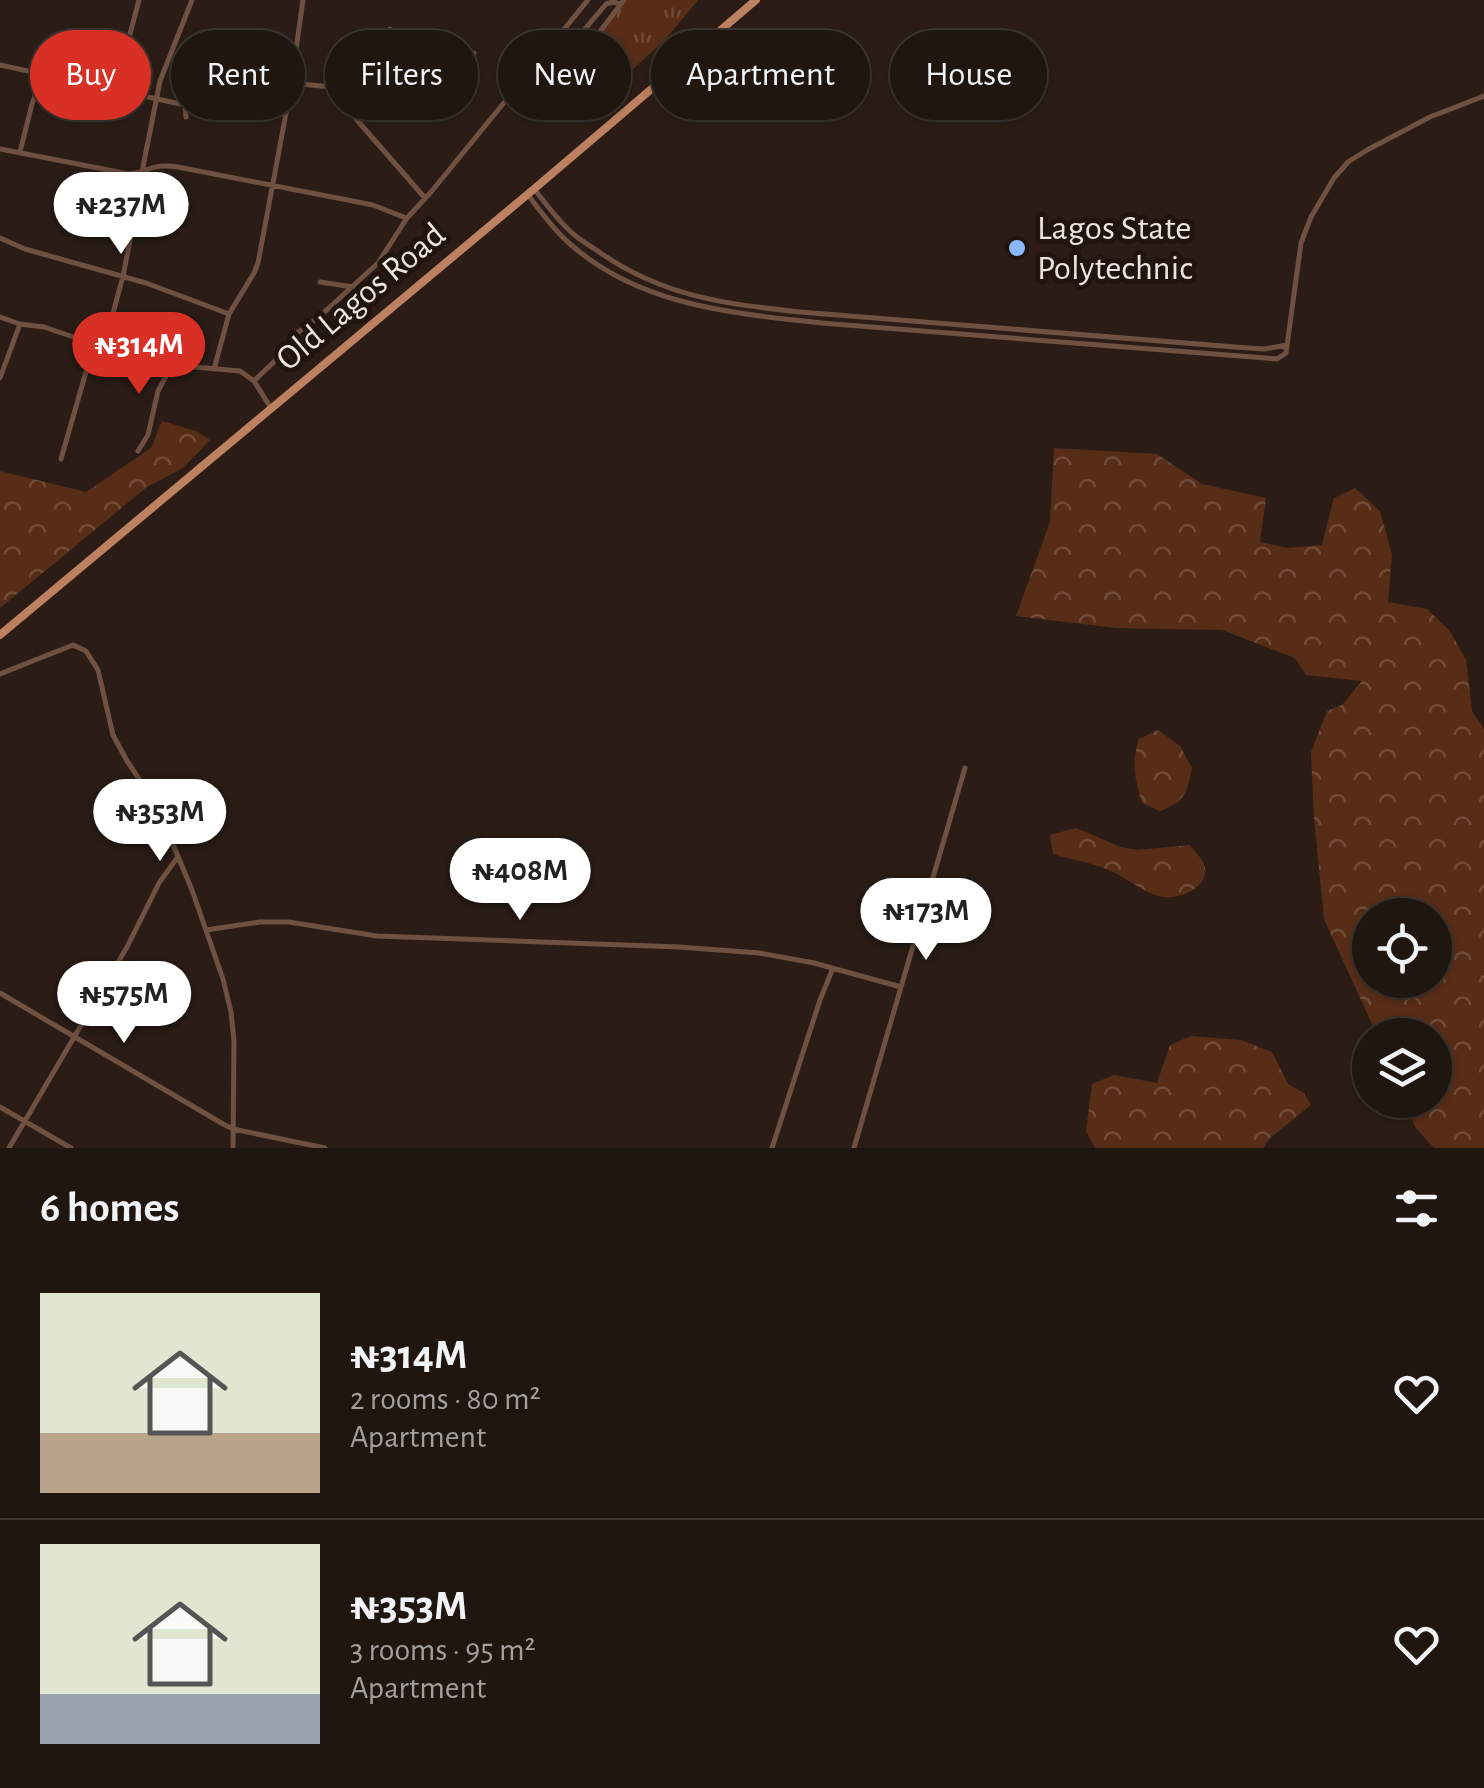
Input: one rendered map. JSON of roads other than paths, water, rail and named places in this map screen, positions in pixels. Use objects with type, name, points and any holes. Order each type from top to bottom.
[{"type":"main road","name":"Old Lagos Road","points":[[0,635],[756,0]]},
{"type":"street","points":[[131,30],[139,0]]},
{"type":"street","points":[[104,347],[140,208],[142,172],[160,81],[192,0]]},
{"type":"street","points":[[299,30],[303,0]]},
{"type":"street","points":[[254,381],[297,333],[378,263],[407,218],[588,0]]},
{"type":"street","points":[[607,2],[623,2],[576,58],[569,60],[569,48],[607,2]]},
{"type":"street","points":[[0,65],[30,71]]},
{"type":"street","points":[[531,191],[570,243],[603,267],[637,287],[699,306],[821,323],[1277,359],[1286,353],[1301,243],[1334,178],[1366,150],[1430,117],[1484,96]]},
{"type":"street","points":[[151,98],[171,102]]},
{"type":"street","points":[[20,152],[30,112]]},
{"type":"street","points":[[214,369],[228,314],[254,273],[285,120]]},
{"type":"street","points":[[357,120],[425,198]]},
{"type":"street","points":[[0,150],[130,174],[166,165],[373,205],[407,218]]},
{"type":"street","points":[[531,191],[572,234],[609,259],[666,289],[700,298],[800,312],[1264,349],[1287,346]]},
{"type":"street","points":[[0,238],[228,314]]},
{"type":"street","points":[[320,282],[352,287]]},
{"type":"street","points":[[0,317],[172,365],[240,371],[254,381],[271,408]]},
{"type":"street","points":[[0,378],[20,324]]},
{"type":"street","points":[[61,459],[94,344]]},
{"type":"street","points":[[138,450],[148,435],[158,391],[172,365]]},
{"type":"street","points":[[0,674],[73,644],[86,651],[98,670],[112,735],[150,794],[192,890],[223,979],[234,1041],[233,1148]]},
{"type":"street","points":[[854,1148],[964,768]]},
{"type":"street","points":[[9,1148],[159,883],[177,858]]},
{"type":"street","points":[[206,930],[289,922],[377,936],[759,953],[901,986]]},
{"type":"street","points":[[772,1148],[833,968]]},
{"type":"street","points":[[0,993],[233,1128],[325,1148]]},
{"type":"street","points":[[0,1107],[71,1148]]},
{"type":"place","name":"Lagos State Polytechnic","points":[[1017,248]]}]
